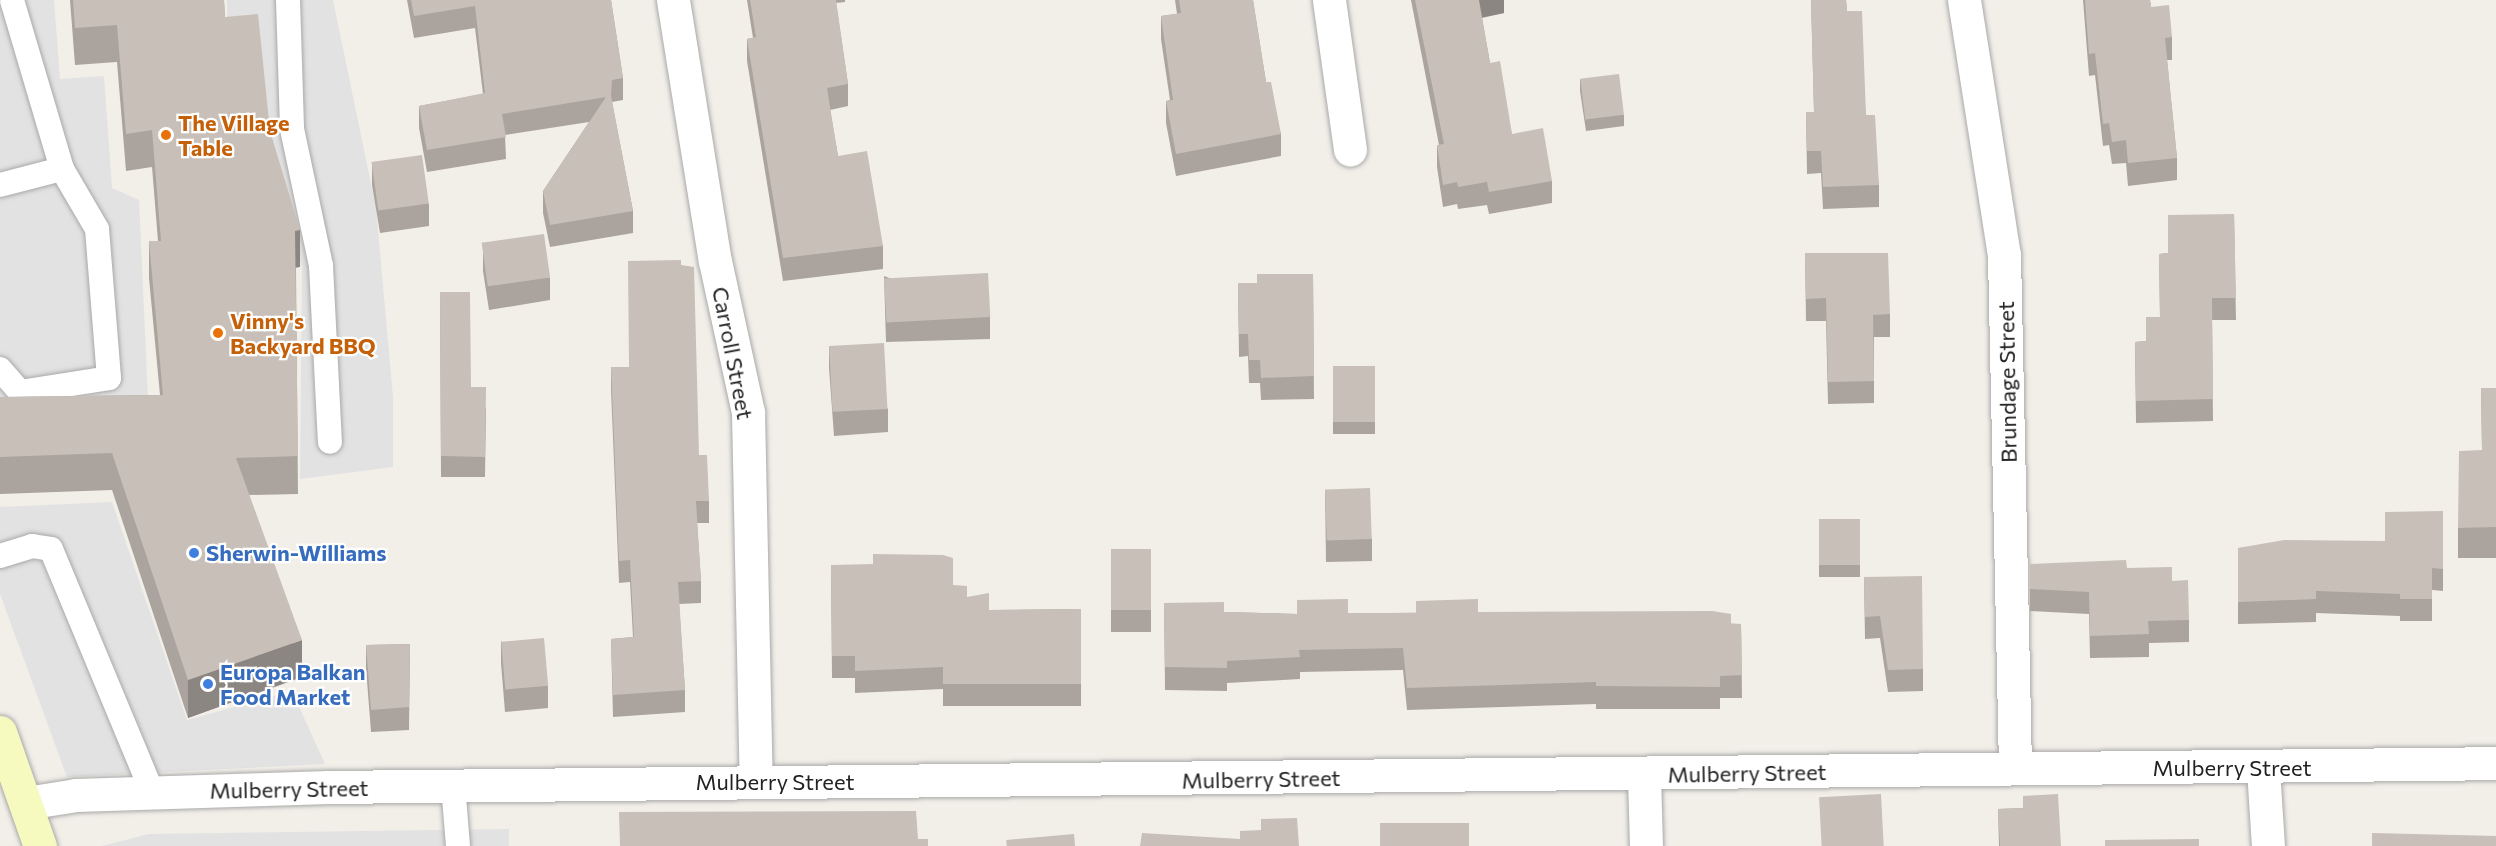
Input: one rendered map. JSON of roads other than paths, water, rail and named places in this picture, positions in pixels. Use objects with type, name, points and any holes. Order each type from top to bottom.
[{"type":"main road","points":[[0,732],[40,846]]},
{"type":"street","name":"Carroll Street","points":[[673,0],[715,261],[748,412],[756,781]]},
{"type":"street","points":[[1329,0],[1350,150]]},
{"type":"street","name":"Brundage Street","points":[[1964,0],[2004,255],[2015,767]]},
{"type":"street","name":"Mulberry Street","points":[[26,803],[152,792],[453,785],[1644,775],[2015,767],[2263,769],[2496,763]]},
{"type":"street","points":[[2263,769],[2268,846]]},
{"type":"street","points":[[1644,775],[1646,846]]},
{"type":"lane","points":[[0,369],[20,392],[109,378],[97,230],[62,170],[12,0]]},
{"type":"lane","points":[[288,0],[292,129],[321,266],[330,442]]},
{"type":"lane","points":[[0,186],[62,170]]},
{"type":"lane","points":[[0,556],[32,546],[51,549],[152,792]]},
{"type":"lane","points":[[453,785],[458,846]]},
{"type":"place","name":"The Village Table","points":[[166,135]]},
{"type":"place","name":"Vinny's Backyard BBQ","points":[[218,333]]},
{"type":"place","name":"Sherwin-Williams","points":[[194,553]]},
{"type":"place","name":"Europa Balkan Food Market","points":[[208,684]]}]
